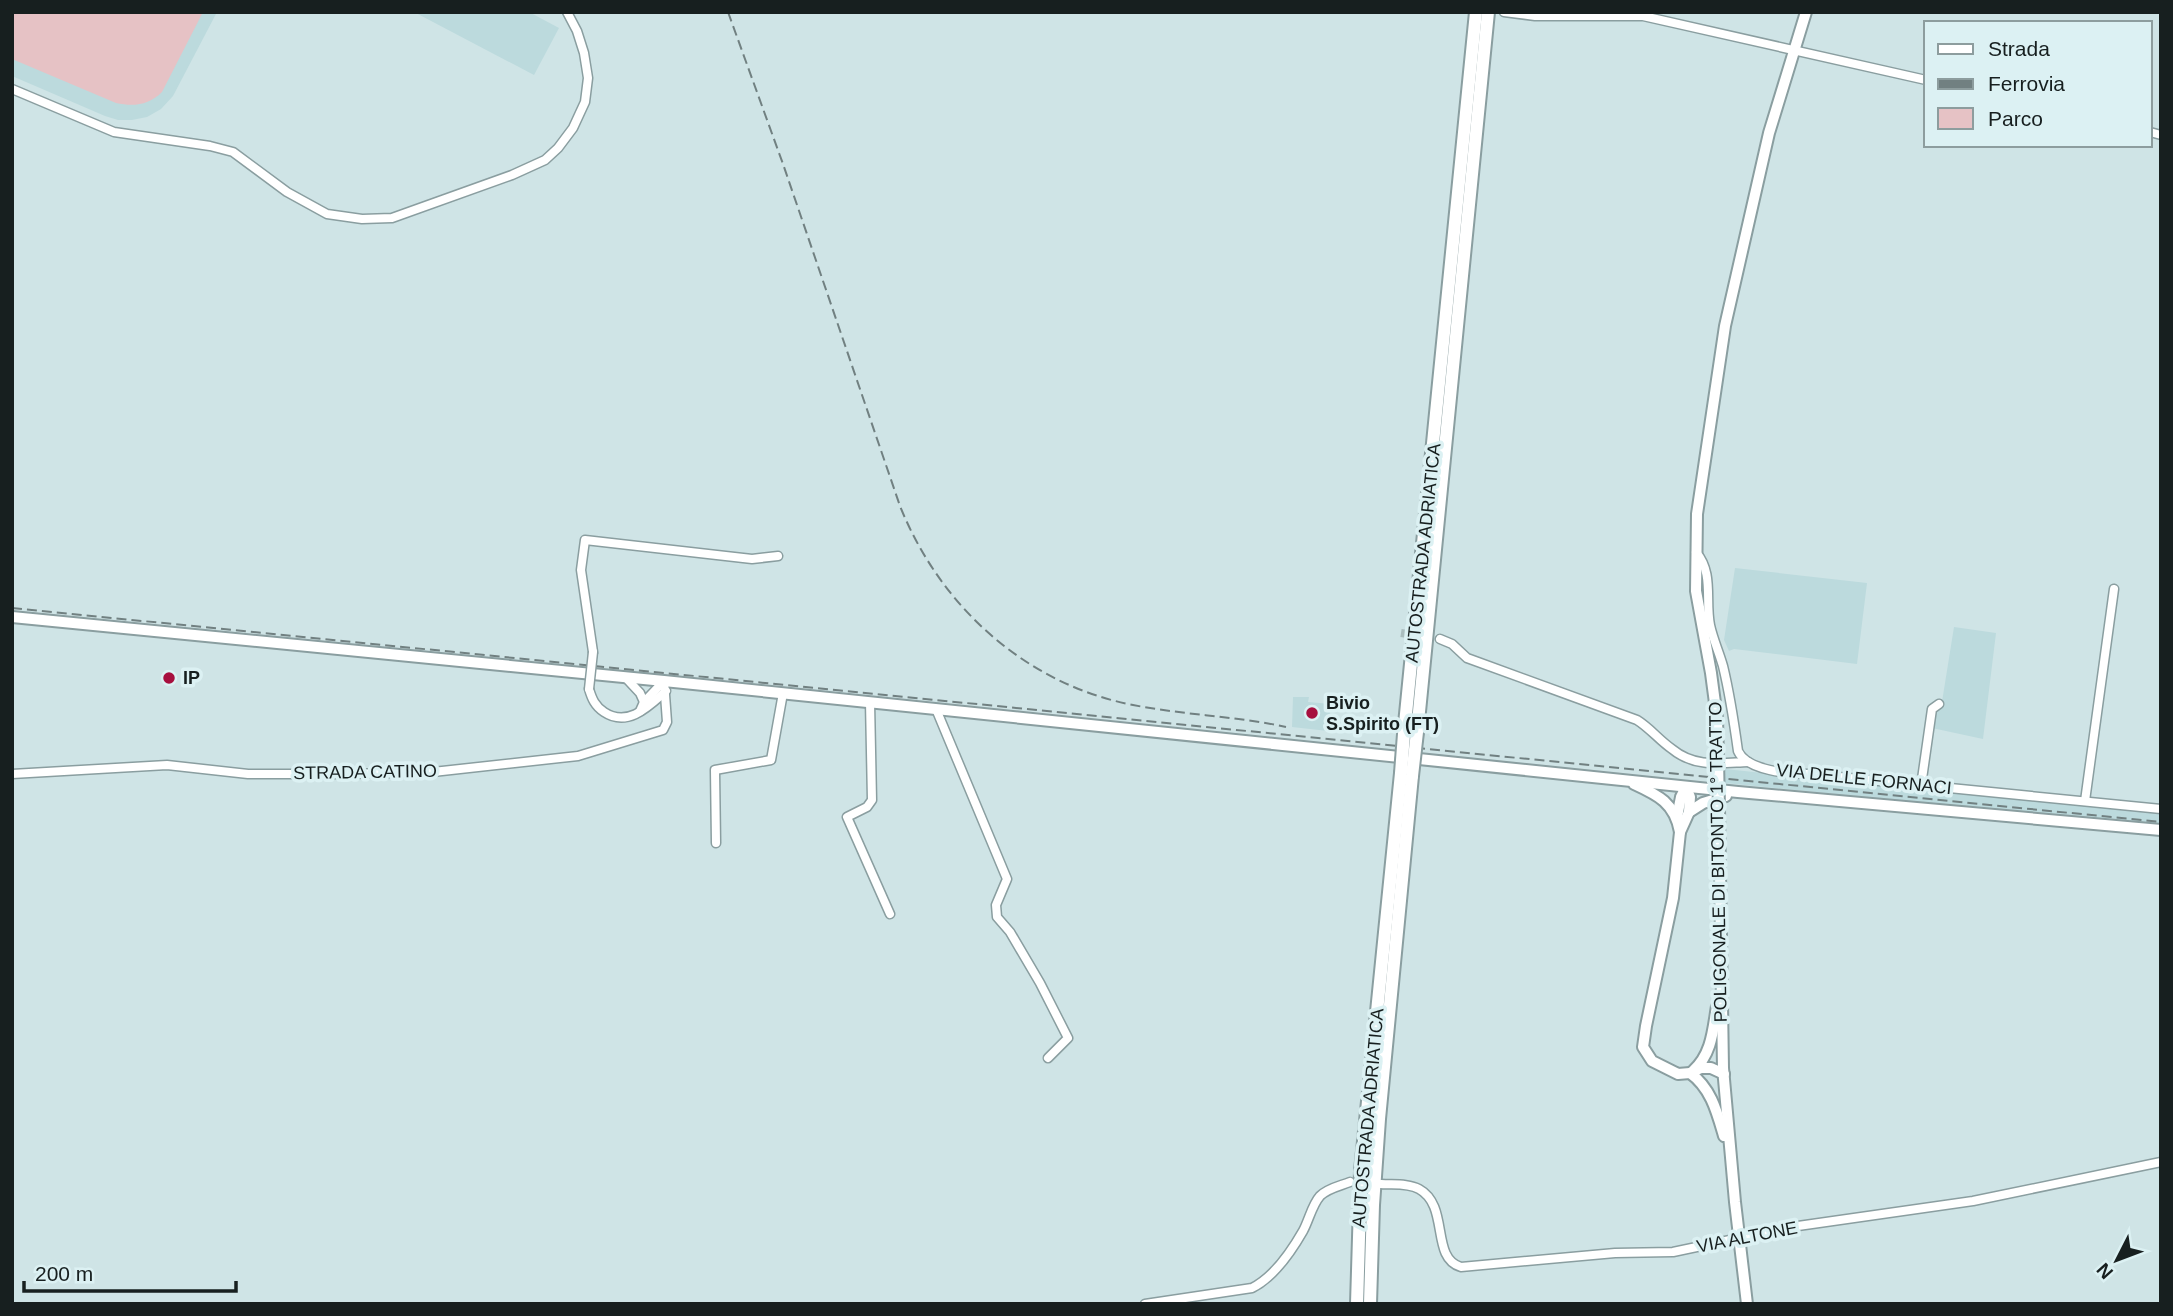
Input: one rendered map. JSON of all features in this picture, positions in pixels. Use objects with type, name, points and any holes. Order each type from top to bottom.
[{"type":"highway","name":"AUTOSTRADA ADRIATICA","points":[[1370,1304],[1379,1119],[1410,733],[1476,12]]},
{"type":"highway","name":"AUTOSTRADA ADRIATICA","points":[[1410,733],[1488,12]]},
{"type":"highway","name":"AUTOSTRADA ADRIATICA","points":[[1357,1304],[1361,1171],[1407,775]]},
{"type":"main road","name":"POLIGONALE DI BITONTO 1° TRATTO","points":[[1747,1304],[1724,1074],[1717,718],[1696,591],[1695,551],[1699,501],[1725,326],[1769,132],[1806,12]]},
{"type":"main road","points":[[12,617],[626,678],[665,686],[783,693],[1686,787],[2161,830]]},
{"type":"main road","points":[[1625,780],[1654,793],[1673,808],[1680,832]]},
{"type":"main road","points":[[1686,787],[1690,797],[1689,812],[1680,832],[1673,898],[1643,1047],[1652,1061],[1678,1074],[1690,1073],[1710,1077],[1724,1074]]},
{"type":"main road","points":[[1676,817],[1686,787]]},
{"type":"main road","points":[[1689,812],[1703,803],[1738,792]]},
{"type":"main road","points":[[1690,1073],[1702,1063],[1711,1041],[1721,979]]},
{"type":"main road","points":[[1690,1073],[1702,1081],[1714,1104],[1731,1157]]},
{"type":"street","points":[[12,89],[114,132],[223,148],[233,152],[288,192],[327,214],[362,219],[393,218],[512,176],[545,160],[558,148],[573,128],[585,102],[588,78],[584,53],[567,12]]},
{"type":"street","points":[[1504,12],[1535,16],[1643,16],[1924,80]]},
{"type":"street","points":[[665,686],[638,713],[621,718],[612,717],[592,700],[589,689],[593,652],[581,570],[585,540],[752,559],[778,556]]},
{"type":"street","points":[[1695,551],[1704,561],[1708,574],[1711,625],[1731,698],[1739,755],[1748,762]]},
{"type":"street","points":[[2085,801],[2114,589]]},
{"type":"street","points":[[1440,639],[1452,644],[1467,659],[1637,720],[1686,759],[1705,764],[1748,762]]},
{"type":"street","points":[[626,678],[647,703],[667,708],[665,686]]},
{"type":"street","points":[[716,843],[715,770],[771,760],[783,693]]},
{"type":"street","points":[[870,702],[872,800],[867,807],[847,817],[890,915]]},
{"type":"street","points":[[1921,786],[1932,709],[1939,705]]},
{"type":"street","name":"STRADA CATINO","points":[[12,774],[167,765],[248,774],[433,772],[578,755],[663,730],[667,722],[667,708]]},
{"type":"street","points":[[936,709],[1007,878],[996,905],[997,917],[1010,932],[1040,983],[1068,1038],[1048,1058]]},
{"type":"street","name":"VIA DELLE FORNACI","points":[[1748,762],[1782,773],[2161,809]]},
{"type":"street","name":"VIA ALTONE","points":[[1381,1184],[1410,1186],[1434,1202],[1447,1257],[1452,1264],[1461,1267],[1553,1257],[1672,1252],[1791,1227],[1973,1202],[2161,1162]]},
{"type":"street","points":[[1145,1304],[1252,1288],[1262,1283],[1279,1266],[1303,1231],[1319,1198],[1329,1189],[1350,1182]]},
{"type":"shaded area","points":[[12,12],[217,12],[173,96],[161,109],[147,117],[118,120],[12,76]]},
{"type":"shaded area","points":[[414,12],[529,12],[559,28],[534,75]]},
{"type":"shaded area","points":[[1735,568],[1867,583],[1857,664],[1734,649],[1729,651],[1724,640]]},
{"type":"shaded area","points":[[1954,627],[1996,633],[1983,739],[1932,728],[1934,714],[1941,708]]},
{"type":"shaded area","points":[[1293,697],[1309,697],[1308,702],[1331,704],[1328,731],[1292,727]]},
{"type":"shaded area","points":[[1725,769],[2161,814],[2161,826],[1725,783]]},
{"type":"green space","points":[[12,12],[203,12],[162,92],[141,104],[129,105],[116,103],[12,59]]},
{"type":"tunnel","points":[[1401,633],[1440,639]]},
{"type":"railway","points":[[728,12],[900,506],[917,542],[938,576],[963,607],[991,635],[1022,659],[1057,679],[1094,695],[1133,705],[1286,727]]},
{"type":"railway","points":[[12,608],[2161,822]]},
{"type":"place","name":"IP","points":[[169,678]]},
{"type":"place","name":"Bivio S.Spirito (FT)","points":[[1312,713]]}]
